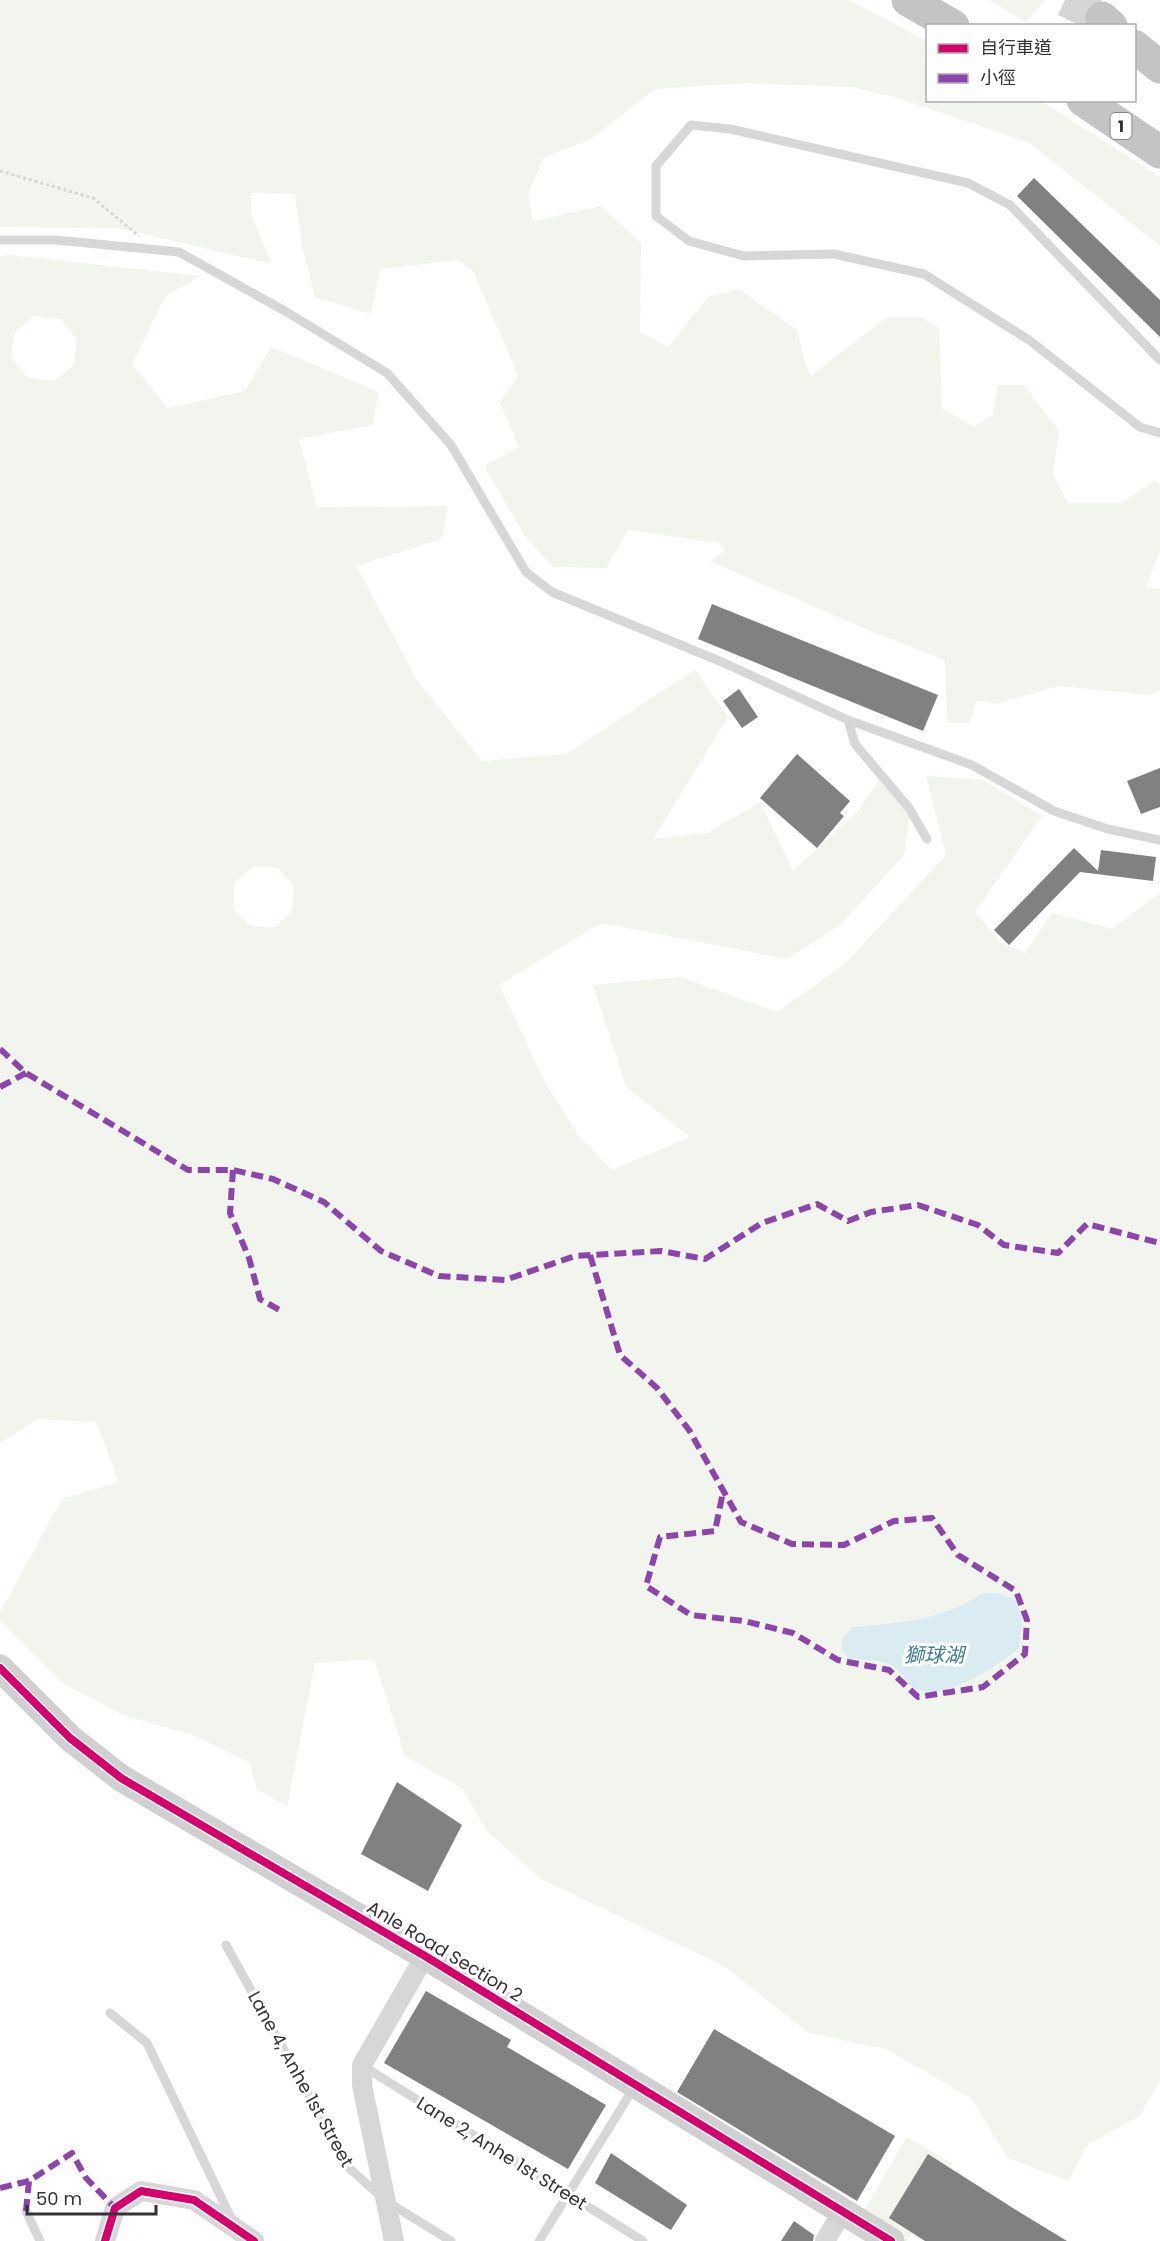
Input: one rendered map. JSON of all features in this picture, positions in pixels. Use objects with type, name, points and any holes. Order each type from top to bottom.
[{"type":"highway","points":[[908,0],[950,24]]},
{"type":"highway","points":[[1136,47],[1160,67]]},
{"type":"highway","name":"1","points":[[1086,102],[1160,152]]},
{"type":"street","name":"Anle Road Section 2","points":[[0,1668],[70,1738],[121,1778],[425,1956],[891,2241]]},
{"type":"street","points":[[394,2241],[362,2085],[362,2065],[425,1956]]},
{"type":"street","points":[[105,2241],[115,2208],[141,2191],[194,2200],[239,2235],[254,2241]]},
{"type":"street","points":[[825,2241],[842,2212]]},
{"type":"lane","points":[[1160,360],[1010,205],[968,183],[730,129],[691,125],[656,166],[656,216],[689,241],[744,256],[834,254],[924,274],[1029,340],[1140,427],[1160,433]]},
{"type":"lane","points":[[0,240],[56,240],[179,252],[295,316],[387,373],[451,445],[526,572],[552,592],[722,662],[848,720],[972,765],[1054,811],[1108,829],[1160,840]]},
{"type":"lane","points":[[848,720],[855,744],[909,808],[927,839]]},
{"type":"lane","name":"Lane 4, Anhe 1st Street","points":[[226,1945],[349,2168],[386,2201],[451,2241]]},
{"type":"lane","points":[[110,2013],[147,2043],[239,2235]]},
{"type":"lane","name":"Lane 2, Anhe 1st Street","points":[[362,2065],[643,2241]]},
{"type":"lane","points":[[539,2241],[636,2084]]},
{"type":"lane","points":[[26,2211],[40,2241]]},
{"type":"path","points":[[0,171],[93,198],[157,250]]},
{"type":"shaded area","points":[[0,0],[849,0],[926,40],[926,102],[1043,102],[1160,177],[1160,246],[1028,142],[894,97],[851,87],[745,83],[655,89],[591,139],[544,157],[528,194],[533,221],[601,206],[641,243],[640,332],[668,347],[708,297],[739,289],[797,330],[805,363],[811,376],[886,318],[923,318],[939,328],[942,408],[974,427],[993,415],[998,385],[1024,385],[1059,431],[1053,474],[1068,503],[1121,503],[1156,480],[1160,486],[1160,551],[1146,587],[1160,589],[1160,691],[1150,695],[1058,686],[996,704],[977,701],[969,723],[947,723],[945,660],[868,630],[710,561],[725,551],[719,543],[628,530],[606,568],[553,567],[525,536],[484,466],[519,447],[500,403],[518,375],[473,271],[458,260],[380,269],[371,314],[315,297],[302,246],[295,194],[251,193],[251,214],[272,264],[118,228],[0,227]]},
{"type":"shaded area","points":[[989,0],[1045,0],[1026,22]]},
{"type":"shaded area","points":[[10,255],[201,276],[165,296],[132,364],[168,408],[245,391],[271,347],[379,392],[372,425],[299,439],[317,507],[448,506],[442,539],[356,566],[417,680],[482,761],[566,754],[695,670],[728,717],[653,839],[708,833],[760,802],[793,871],[858,811],[880,779],[911,805],[904,855],[840,925],[787,959],[601,923],[499,985],[546,1084],[578,1135],[612,1170],[690,1137],[626,1087],[593,985],[680,977],[777,1012],[845,964],[946,855],[926,776],[983,780],[1042,816],[975,912],[1001,943],[1025,953],[1052,913],[1112,929],[1160,893],[1160,2080],[1140,2116],[1088,2144],[1068,2181],[1008,2158],[971,2098],[886,2049],[809,2033],[724,1966],[541,1879],[487,1831],[462,1788],[405,1756],[374,1659],[315,1663],[287,1807],[257,1789],[249,1762],[193,1735],[123,1715],[61,1682],[0,1621],[0,1613],[62,1499],[119,1482],[96,1422],[37,1419],[0,1443],[0,256]],"holes":[[[34,316],[60,319],[77,339],[74,365],[54,381],[28,378],[11,357],[15,332]],[[255,866],[278,868],[294,887],[292,911],[275,927],[251,926],[234,910],[234,883]],[[982,1593],[916,1689],[853,1627],[920,1619],[967,1602]]]},
{"type":"shaded area","points":[[907,2137],[953,2164],[907,2241],[888,2241],[857,2222]]},
{"type":"water","name":"獅球湖","points":[[982,1593],[998,1593],[1016,1600],[1023,1621],[1019,1648],[985,1672],[955,1686],[941,1691],[928,1692],[916,1689],[889,1664],[848,1658],[841,1649],[843,1638],[853,1627],[936,1615]]},
{"type":"building","points":[[1034,178],[1160,300],[1160,337],[1017,196]]},
{"type":"building","points":[[712,604],[938,695],[923,731],[698,639]]},
{"type":"building","points":[[739,689],[758,717],[742,728],[723,701]]},
{"type":"building","points":[[797,754],[850,801],[840,813],[844,816],[817,848],[760,798]]},
{"type":"building","points":[[1160,768],[1160,807],[1141,814],[1127,781]]},
{"type":"building","points":[[1074,848],[1098,871],[1101,850],[1156,857],[1153,881],[1080,872],[1009,945],[994,930]]},
{"type":"building","points":[[397,1782],[462,1825],[428,1891],[361,1854]]},
{"type":"building","points":[[426,1991],[511,2040],[507,2047],[606,2105],[568,2169],[384,2063]]},
{"type":"building","points":[[714,2029],[895,2136],[857,2201],[677,2092]]},
{"type":"building","points":[[611,2153],[687,2205],[671,2230],[595,2183]]},
{"type":"building","points":[[928,2154],[1067,2241],[925,2241],[889,2218]]},
{"type":"building","points":[[794,2221],[814,2235],[813,2241],[781,2241]]},
{"type":"tunnel","points":[[1065,0],[1102,18]]},
{"type":"marked path","points":[[0,1049],[26,1073],[188,1170],[233,1170],[273,1179],[324,1202],[381,1251],[439,1276],[505,1280],[575,1256],[661,1251],[705,1259],[762,1223],[817,1204],[848,1221],[871,1212],[918,1205],[978,1225],[1004,1245],[1058,1253],[1087,1224],[1160,1243]]},
{"type":"marked path","points":[[0,1087],[26,1073]]},
{"type":"marked path","points":[[233,1170],[230,1213],[249,1258],[260,1299],[283,1312]]},
{"type":"marked path","points":[[590,1255],[620,1355],[657,1388],[689,1430],[741,1522],[792,1544],[844,1545],[894,1521],[932,1518],[958,1555],[1016,1591],[1027,1620],[1025,1654],[983,1687],[918,1697],[889,1670],[838,1660],[793,1633],[744,1621],[691,1615],[646,1586],[660,1537],[715,1531],[723,1492]]},
{"type":"marked path","points":[[26,2211],[29,2181],[72,2153],[86,2178],[115,2208]]},
{"type":"marked path","points":[[0,2188],[29,2181]]},
{"type":"cycle path","points":[[0,1668],[70,1738],[121,1778],[425,1956],[891,2241]]},
{"type":"cycle path","points":[[105,2241],[115,2208],[141,2191],[194,2200],[254,2241]]}]
